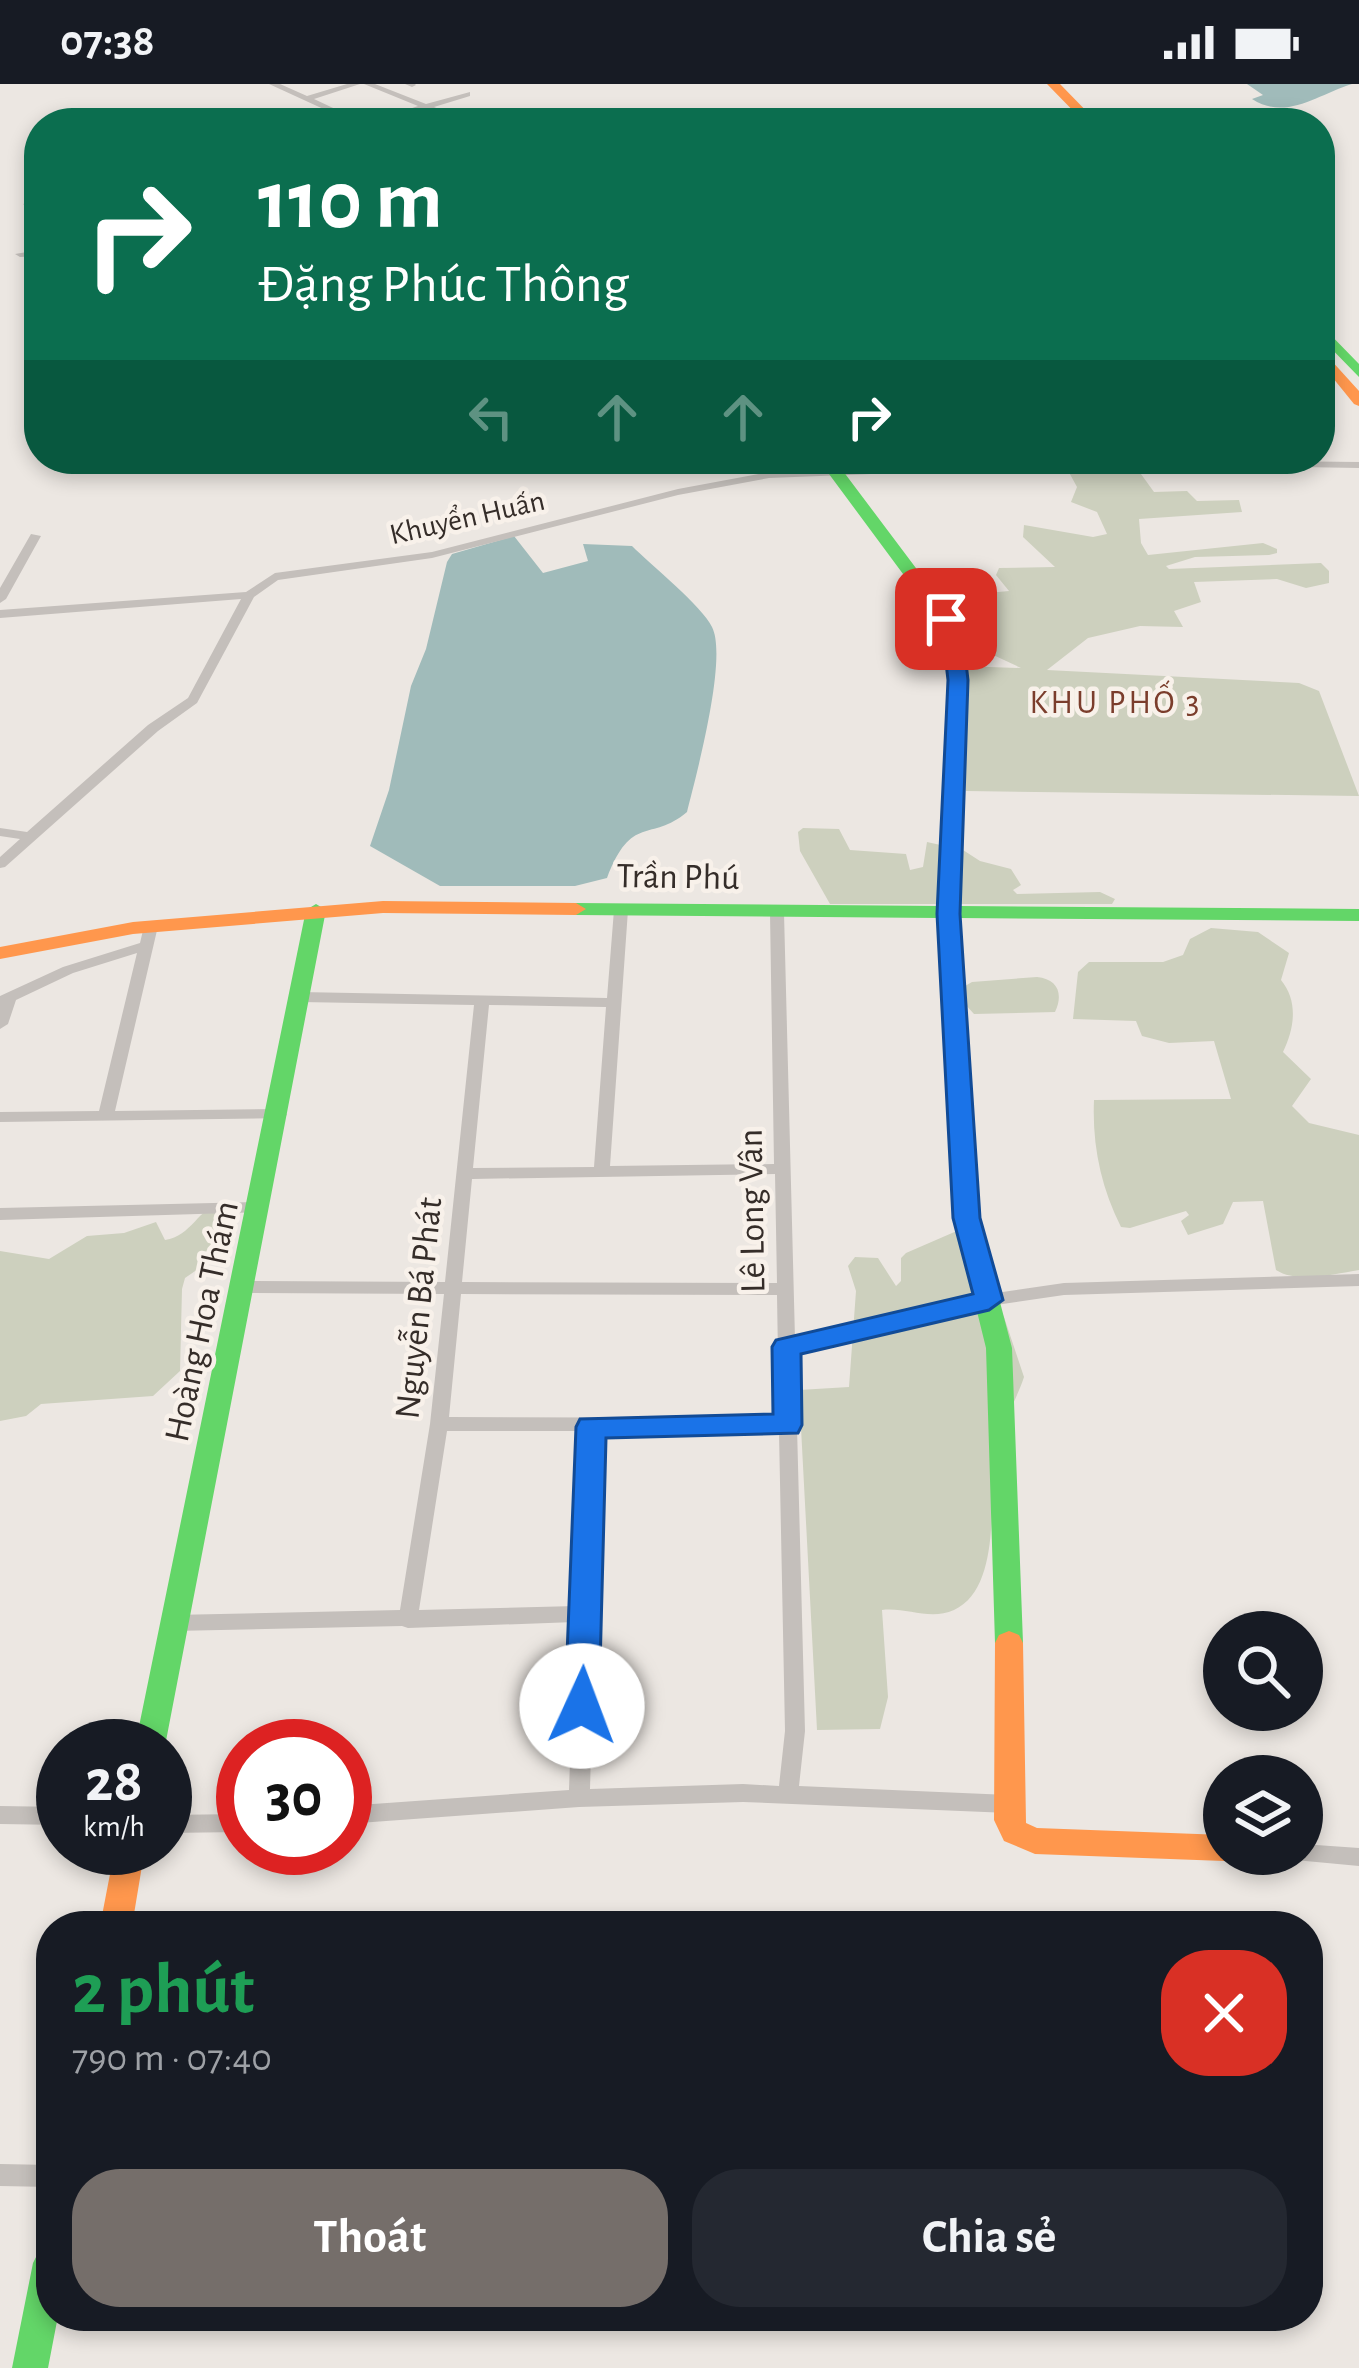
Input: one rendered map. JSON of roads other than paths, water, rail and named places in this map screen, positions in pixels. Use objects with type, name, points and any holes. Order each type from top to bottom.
[{"type":"street","points":[[272,84],[326,108]]},
{"type":"street","points":[[305,99],[356,84]]},
{"type":"street","points":[[368,84],[426,107]]},
{"type":"street","points":[[1053,84],[1077,108]]},
{"type":"street","points":[[1072,84],[1097,108]]},
{"type":"street","points":[[423,108],[467,94]]},
{"type":"street","points":[[20,254],[24,254]]},
{"type":"street","points":[[1335,345],[1359,373]]},
{"type":"street","points":[[1335,371],[1359,401]]},
{"type":"street","points":[[837,474],[952,628],[958,680],[948,914],[966,1218],[999,1348],[1011,1702],[1009,1820],[1025,1840],[1203,1847]]},
{"type":"street","name":"Khuyển Huấn","points":[[0,614],[249,595],[275,577],[432,555],[598,511],[769,476],[837,474]]},
{"type":"street","points":[[0,599],[34,536]]},
{"type":"street","points":[[0,864],[153,728],[193,700],[249,595]]},
{"type":"street","points":[[0,832],[30,837]]},
{"type":"street","name":"Trần Phú","points":[[0,953],[316,910],[401,907],[1359,916]]},
{"type":"street","name":"Hoàng Hoa Thám","points":[[154,1719],[279,1114],[316,910]]},
{"type":"street","points":[[602,1171],[621,910]]},
{"type":"street","name":"Lê Long Vân","points":[[778,913],[795,1731],[788,1794]]},
{"type":"street","points":[[0,1024],[4,1000],[149,936]]},
{"type":"street","points":[[106,1116],[149,936]]},
{"type":"street","points":[[300,997],[614,1003]]},
{"type":"street","name":"Nguyễn Bá Phát","points":[[408,1620],[439,1424],[482,1001]]},
{"type":"street","points":[[0,1117],[279,1114]]},
{"type":"street","points":[[463,1174],[782,1169]]},
{"type":"street","points":[[0,1214],[260,1208]]},
{"type":"street","points":[[787,1347],[989,1300],[1114,1286],[1359,1280]]},
{"type":"street","points":[[244,1287],[786,1289]]},
{"type":"street","points":[[439,1424],[788,1425]]},
{"type":"street","points":[[579,1798],[591,1427]]},
{"type":"street","points":[[173,1623],[585,1614]]},
{"type":"street","points":[[372,1813],[579,1798],[788,1794],[1009,1804]]},
{"type":"street","points":[[0,1815],[36,1816]]},
{"type":"street","points":[[1323,1854],[1359,1857]]},
{"type":"street","points":[[119,1911],[125,1875]]},
{"type":"street","points":[[0,2175],[36,2176]]},
{"type":"street","points":[[30,2368],[37,2331]]},
{"type":"water","points":[[1247,84],[1352,84],[1302,104],[1277,107],[1252,99],[1263,95]]},
{"type":"water","points":[[514,536],[543,573],[588,561],[583,544],[632,546],[698,608],[716,642],[703,746],[687,812],[634,837],[607,878],[575,886],[440,886],[370,846],[389,790],[411,686],[426,649],[447,562],[452,554]]},
{"type":"district","name":"KHU PHỐ 3","points":[[1116,701]]}]
